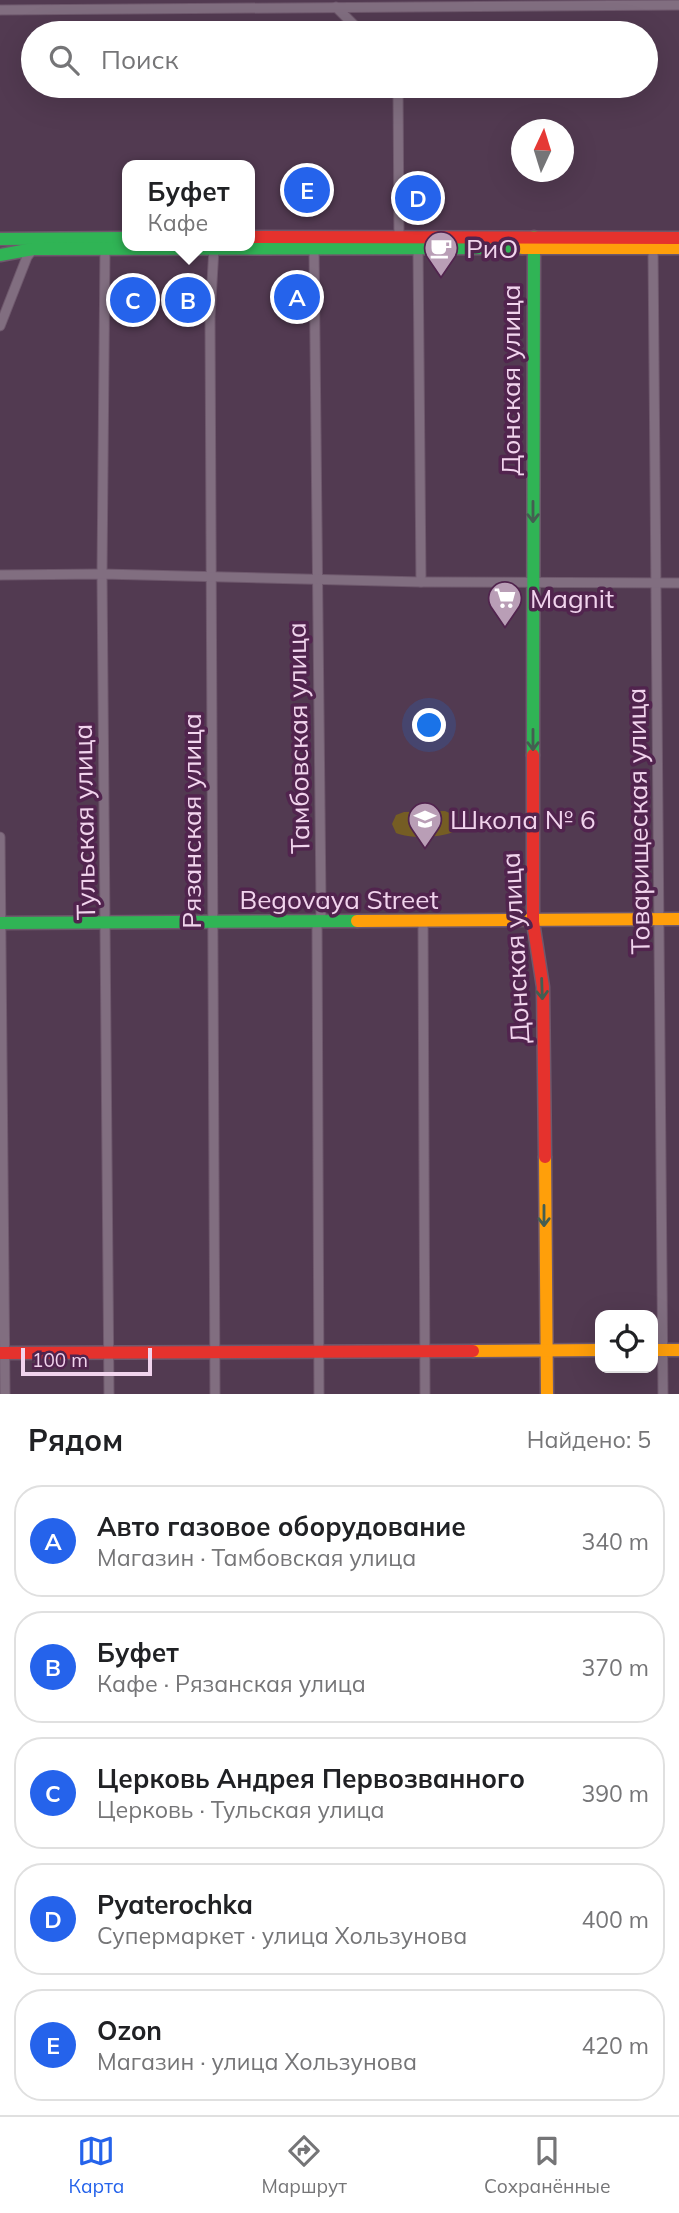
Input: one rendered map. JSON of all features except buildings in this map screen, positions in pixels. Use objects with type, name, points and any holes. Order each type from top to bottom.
[{"type":"main road","points":[[255,237],[398,238],[679,248]]},
{"type":"main road","points":[[0,239],[122,238]]},
{"type":"main road","points":[[255,248],[418,248],[679,238]]},
{"type":"main road","name":"Донская улица","points":[[533,243],[533,922],[542,987],[547,1394]]},
{"type":"main road","points":[[0,255],[33,249],[122,250]]},
{"type":"main road","name":"Begovaya Street","points":[[1,923],[533,922],[679,919]]},
{"type":"main road","points":[[2,1354],[595,1350]]},
{"type":"main road","points":[[658,1350],[679,1350]]},
{"type":"street","points":[[0,10],[204,4],[336,7],[679,5]]},
{"type":"street","points":[[336,7],[350,21]]},
{"type":"street","points":[[398,98],[398,238]]},
{"type":"street","name":"Тамбовская улица","points":[[314,248],[321,915],[317,922],[319,1394]]},
{"type":"street","points":[[418,248],[421,582]]},
{"type":"street","name":"Товарищеская улица","points":[[653,248],[661,919],[658,1350],[663,1394]]},
{"type":"street","points":[[0,326],[27,257],[33,249]]},
{"type":"street","name":"Тульская улица","points":[[105,250],[102,574],[109,1394]]},
{"type":"street","name":"Рязанская улица","points":[[214,251],[210,317],[215,1394]]},
{"type":"street","points":[[0,575],[102,574],[421,582],[679,583]]},
{"type":"street","points":[[0,837],[2,1354],[5,1394]]},
{"type":"street","points":[[423,922],[425,1394]]},
{"type":"shaded area","points":[[445,811],[454,815],[457,823],[453,832],[440,836],[409,836],[396,833],[392,824],[396,815],[404,812]]},
{"type":"traffic: fast","points":[[533,755],[534,237]]},
{"type":"traffic: fast","points":[[0,239],[122,238]]},
{"type":"traffic: fast","points":[[255,249],[522,248]]},
{"type":"traffic: fast","points":[[0,255],[33,249],[122,249]]},
{"type":"traffic: fast","points":[[0,923],[357,921]]},
{"type":"traffic: slow","points":[[522,248],[679,248]]},
{"type":"traffic: slow","points":[[357,921],[679,919]]},
{"type":"traffic: slow","points":[[545,1157],[547,1394]]},
{"type":"traffic: slow","points":[[473,1351],[595,1350]]},
{"type":"traffic: slow","points":[[658,1350],[679,1350]]},
{"type":"traffic: jam","points":[[255,237],[679,238]]},
{"type":"traffic: jam","points":[[533,755],[533,922],[543,987],[545,1157]]},
{"type":"traffic: jam","points":[[0,1353],[473,1351]]},
{"type":"place","name":"Ozon","points":[[307,190]]},
{"type":"place","name":"Pyaterochka","points":[[418,198]]},
{"type":"place","name":"РиО","points":[[441,278]]},
{"type":"place","name":"Авто газовое оборудование","points":[[297,297]]},
{"type":"place","name":"Церковь Андрея Первозванного","points":[[133,300]]},
{"type":"place","name":"Буфет","points":[[188,300]]},
{"type":"place","name":"Magnit","points":[[505,628]]},
{"type":"place","name":"Школа № 6","points":[[425,849]]}]
